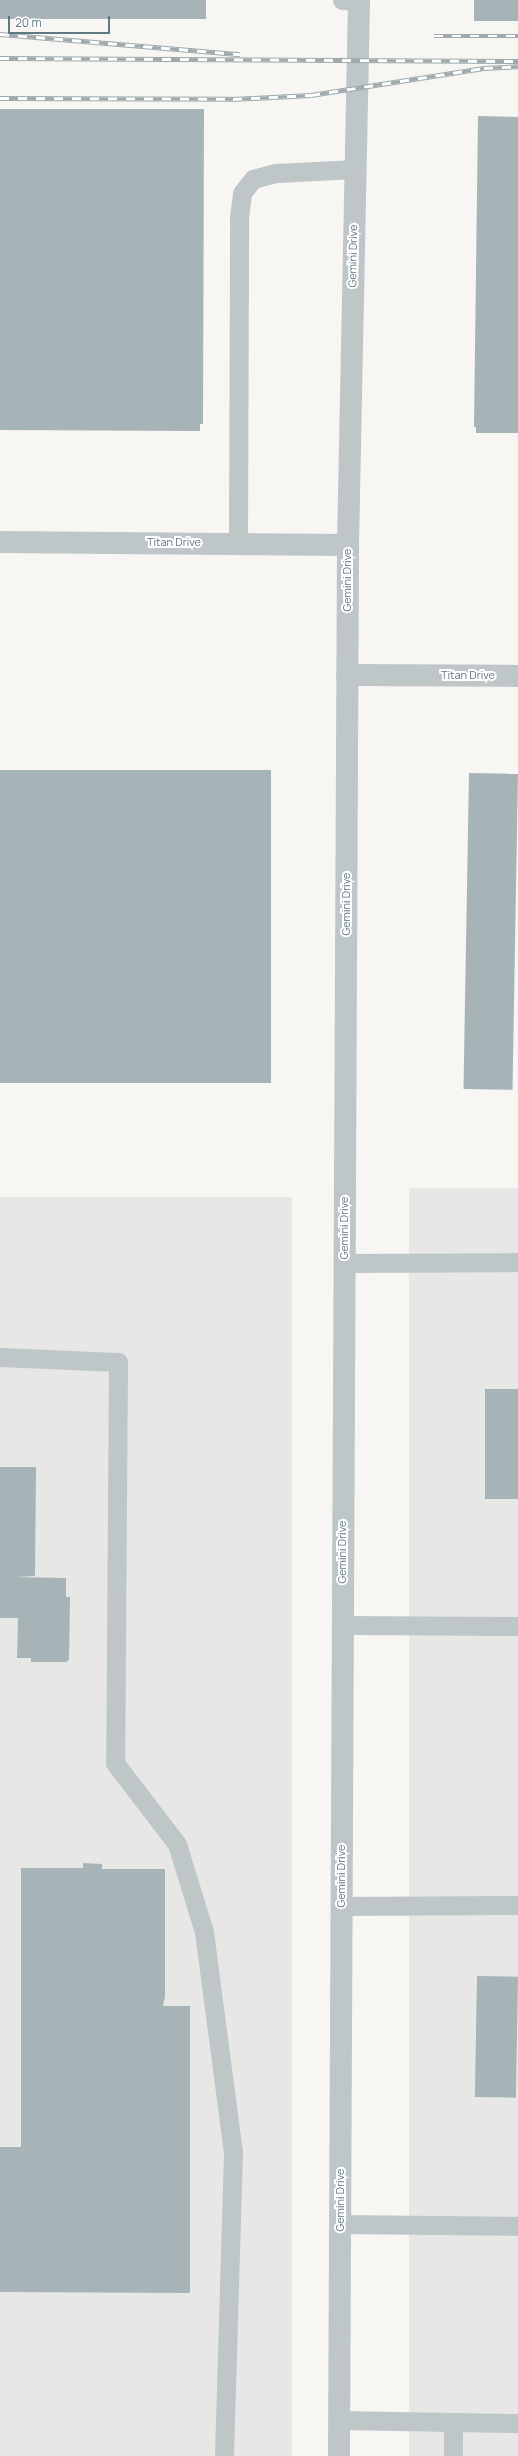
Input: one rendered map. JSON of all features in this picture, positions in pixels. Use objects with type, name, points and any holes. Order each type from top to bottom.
[{"type":"street","name":"Gemini Drive","points":[[338,2456],[347,675],[355,169],[353,0]]},
{"type":"street","name":"Titan Drive","points":[[0,542],[348,545]]},
{"type":"street","name":"Titan Drive","points":[[347,675],[518,676]]},
{"type":"lane","points":[[238,543],[239,226],[242,194],[253,179],[276,173],[355,169]]},
{"type":"lane","points":[[344,1262],[518,1262]]},
{"type":"lane","points":[[0,1357],[118,1362],[116,1763],[177,1844],[204,1932],[233,2152],[224,2456]]},
{"type":"lane","points":[[342,1625],[518,1626]]},
{"type":"lane","points":[[341,1906],[518,1905]]},
{"type":"lane","points":[[339,2224],[518,2226]]},
{"type":"lane","points":[[339,2420],[518,2423]]},
{"type":"lane","points":[[453,2422],[453,2456]]},
{"type":"shaded area","points":[[409,1188],[518,1188],[518,2456],[409,2456]]},
{"type":"shaded area","points":[[0,1197],[292,1197],[292,2456],[0,2456]]},
{"type":"building","points":[[0,0],[206,0],[206,19],[0,19]]},
{"type":"building","points":[[474,0],[518,0],[518,21],[474,21]]},
{"type":"building","points":[[0,109],[204,109],[203,424],[200,424],[200,431],[0,430]]},
{"type":"building","points":[[478,116],[518,117],[518,433],[476,433],[476,427],[474,427]]},
{"type":"building","points":[[0,770],[271,770],[271,1083],[0,1083]]},
{"type":"building","points":[[469,773],[518,774],[512,1090],[463,1089]]},
{"type":"building","points":[[485,1389],[518,1389],[518,1499],[485,1499]]},
{"type":"building","points":[[0,1467],[36,1467],[35,1576],[15,1577],[66,1578],[66,1597],[70,1597],[69,1660],[66,1662],[31,1662],[31,1658],[17,1658],[18,1618],[0,1618]]},
{"type":"building","points":[[83,1863],[102,1864],[102,1869],[165,1869],[165,1997],[163,2006],[190,2006],[190,2293],[0,2292],[0,2147],[21,2147],[21,1868],[83,1868]]},
{"type":"building","points":[[477,1976],[518,1977],[516,2098],[475,2097]]},
{"type":"railway","points":[[0,34],[240,54]]},
{"type":"railway","points":[[434,36],[518,36]]},
{"type":"railway","points":[[0,58],[518,61]]},
{"type":"railway","points":[[0,98],[233,99],[311,95],[484,68],[518,66]]}]
